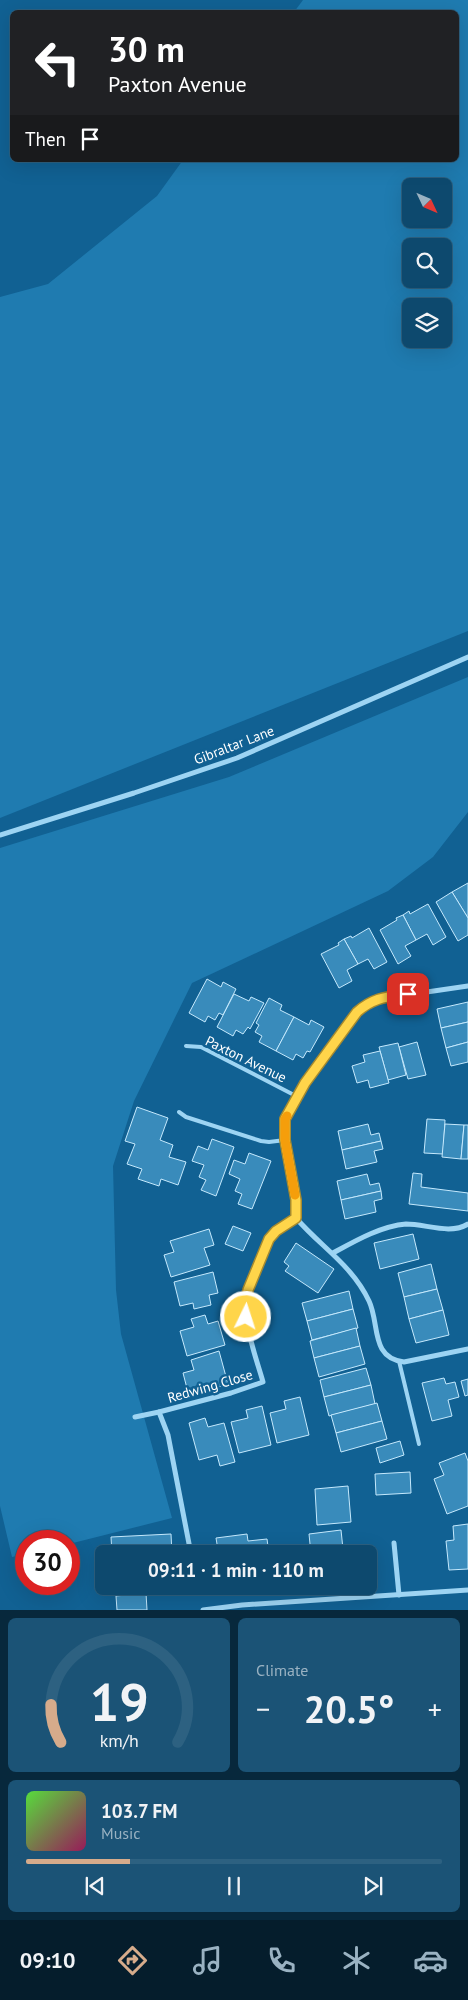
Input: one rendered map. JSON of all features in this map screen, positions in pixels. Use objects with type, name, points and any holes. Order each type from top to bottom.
[{"type":"street","name":"Gibraltar Lane","points":[[0,835],[126,796],[237,758],[468,657]]},
{"type":"street","name":"Paxton Avenue","points":[[296,1218],[296,1200],[285,1140],[285,1119],[296,1096],[344,1028],[368,1002],[379,998],[468,986]]},
{"type":"street","points":[[296,1218],[311,1235],[333,1253],[362,1286],[372,1307],[381,1348],[387,1355],[394,1360],[416,1361],[468,1349]]},
{"type":"street","name":"Redwing Close","points":[[135,1417],[231,1393],[263,1382],[246,1317],[248,1290],[269,1239],[276,1231],[296,1218]]},
{"type":"street","points":[[333,1253],[357,1240],[388,1228],[405,1224],[448,1228],[461,1228],[468,1224]]},
{"type":"street","name":"Redwing Close","points":[[159,1412],[168,1435],[189,1545]]},
{"type":"street","points":[[394,1543],[400,1595]]},
{"type":"street","points":[[203,1610],[242,1605],[468,1590]]},
{"type":"lane","name":"Paxton Avenue","points":[[186,1046],[201,1047],[296,1096]]},
{"type":"lane","points":[[179,1112],[186,1117],[261,1141],[285,1140]]},
{"type":"lane","points":[[399,1361],[420,1444]]},
{"type":"shaded area","points":[[303,0],[468,0],[468,631],[0,818],[0,297],[48,284],[157,196],[182,162],[459,162],[459,10],[296,10]]},
{"type":"shaded area","points":[[468,677],[468,812],[433,857],[388,891],[192,983],[134,1101],[113,1166],[116,1290],[121,1334],[172,1518],[80,1541],[80,1530],[15,1530],[15,1556],[12,1557],[0,1506],[0,848],[229,777]]},
{"type":"building","points":[[468,883],[468,918],[452,892]]},
{"type":"building","points":[[452,892],[468,918],[468,935],[458,941],[436,902]]},
{"type":"building","points":[[428,904],[446,937],[433,945],[427,934],[416,940],[403,915],[409,911],[410,914]]},
{"type":"building","points":[[403,915],[416,940],[405,946],[411,956],[398,964],[380,930]]},
{"type":"building","points":[[369,928],[387,962],[374,969],[368,959],[358,964],[344,939],[351,936],[352,938]]},
{"type":"building","points":[[344,939],[358,964],[347,970],[352,981],[339,988],[321,954],[339,945],[338,943]]},
{"type":"building","points":[[207,979],[221,987],[223,982],[236,989],[223,1015],[219,1013],[215,1020],[208,1016],[205,1022],[189,1013]]},
{"type":"building","points":[[234,994],[249,1001],[251,997],[264,1003],[250,1029],[248,1027],[243,1034],[236,1030],[233,1036],[217,1027]]},
{"type":"building","points":[[269,998],[282,1005],[280,1010],[294,1017],[276,1051],[259,1042],[262,1036],[255,1032],[259,1025],[256,1023]]},
{"type":"building","points":[[468,1002],[468,1022],[441,1028],[437,1009]]},
{"type":"building","points":[[294,1017],[309,1025],[311,1020],[324,1027],[310,1052],[307,1051],[303,1058],[296,1054],[293,1060],[276,1051]]},
{"type":"building","points":[[468,1022],[468,1042],[446,1048],[441,1028]]},
{"type":"building","points":[[417,1042],[426,1075],[408,1079],[399,1047]]},
{"type":"building","points":[[468,1042],[468,1062],[451,1066],[446,1048]]},
{"type":"building","points":[[398,1043],[406,1075],[388,1080],[379,1047]]},
{"type":"building","points":[[380,1051],[389,1083],[370,1088],[368,1080],[357,1083],[352,1066],[365,1062],[363,1055]]},
{"type":"building","points":[[137,1107],[168,1118],[160,1140],[173,1145],[169,1157],[186,1162],[178,1185],[161,1179],[159,1186],[138,1179],[142,1169],[127,1164],[135,1144],[125,1141]]},
{"type":"building","points":[[427,1119],[445,1120],[443,1154],[424,1153]]},
{"type":"building","points":[[368,1124],[371,1135],[379,1133],[381,1141],[342,1150],[338,1131]]},
{"type":"building","points":[[445,1124],[464,1125],[461,1159],[442,1157]]},
{"type":"building","points":[[464,1125],[468,1125],[468,1159],[461,1159]]},
{"type":"building","points":[[212,1139],[234,1147],[216,1196],[201,1190],[206,1180],[199,1177],[204,1165],[192,1161],[198,1146],[208,1150]]},
{"type":"building","points":[[381,1141],[383,1149],[374,1151],[377,1162],[346,1169],[342,1150]]},
{"type":"building","points":[[249,1153],[271,1161],[252,1209],[238,1204],[242,1194],[235,1191],[240,1179],[229,1174],[234,1160],[245,1164]]},
{"type":"building","points":[[413,1173],[422,1174],[421,1187],[468,1193],[468,1211],[409,1204]]},
{"type":"building","points":[[367,1174],[370,1185],[379,1183],[381,1191],[341,1200],[337,1181]]},
{"type":"building","points":[[381,1191],[382,1199],[374,1201],[376,1212],[345,1219],[341,1200]]},
{"type":"building","points":[[233,1226],[251,1233],[243,1251],[225,1244]]},
{"type":"building","points":[[209,1229],[214,1245],[204,1248],[210,1265],[171,1277],[164,1255],[174,1252],[170,1241]]},
{"type":"building","points":[[413,1234],[419,1259],[380,1269],[374,1243]]},
{"type":"building","points":[[296,1243],[334,1269],[318,1293],[285,1271],[289,1266],[284,1262]]},
{"type":"building","points":[[431,1264],[437,1289],[404,1297],[398,1273]]},
{"type":"building","points":[[213,1272],[218,1293],[209,1295],[211,1305],[194,1309],[193,1303],[180,1306],[174,1282]]},
{"type":"building","points":[[437,1289],[443,1310],[409,1319],[404,1297]]},
{"type":"building","points":[[349,1291],[353,1309],[307,1321],[302,1303]]},
{"type":"building","points":[[353,1309],[358,1328],[312,1340],[307,1321]]},
{"type":"building","points":[[443,1310],[449,1335],[416,1343],[409,1319]]},
{"type":"building","points":[[205,1315],[208,1324],[218,1321],[225,1345],[187,1356],[180,1331],[194,1327],[191,1319]]},
{"type":"building","points":[[356,1328],[360,1346],[314,1358],[310,1341]]},
{"type":"building","points":[[360,1346],[365,1364],[319,1377],[314,1358]]},
{"type":"building","points":[[219,1351],[228,1384],[189,1396],[183,1373],[194,1370],[191,1360]]},
{"type":"building","points":[[366,1368],[371,1385],[324,1397],[320,1380]]},
{"type":"building","points":[[444,1378],[446,1384],[455,1382],[459,1397],[448,1400],[452,1416],[432,1421],[422,1383]]},
{"type":"building","points":[[468,1379],[468,1395],[465,1396],[461,1381]]},
{"type":"building","points":[[371,1385],[375,1404],[329,1416],[324,1397]]},
{"type":"building","points":[[300,1397],[309,1435],[277,1443],[270,1413],[286,1409],[284,1401]]},
{"type":"building","points":[[377,1403],[382,1421],[336,1433],[331,1415]]},
{"type":"building","points":[[262,1406],[271,1445],[239,1453],[231,1422],[248,1418],[246,1410]]},
{"type":"building","points":[[205,1418],[208,1427],[224,1423],[235,1462],[220,1466],[217,1455],[199,1460],[189,1423]]},
{"type":"building","points":[[382,1421],[387,1439],[341,1452],[336,1433]]},
{"type":"building","points":[[400,1441],[404,1455],[380,1463],[376,1448]]},
{"type":"building","points":[[465,1453],[468,1461],[468,1506],[447,1514],[434,1479],[444,1475],[439,1463]]},
{"type":"building","points":[[410,1472],[411,1493],[376,1495],[375,1474]]},
{"type":"building","points":[[348,1486],[351,1522],[317,1525],[315,1489]]},
{"type":"building","points":[[468,1524],[468,1569],[449,1570],[446,1541],[454,1540],[453,1526]]},
{"type":"building","points":[[341,1530],[343,1545],[310,1545],[309,1534]]},
{"type":"building","points":[[171,1534],[172,1545],[111,1545],[111,1537]]},
{"type":"building","points":[[247,1534],[248,1541],[267,1539],[268,1545],[217,1545],[216,1538]]},
{"type":"building","points":[[146,1595],[147,1610],[117,1610],[116,1596]]},
{"type":"slow traffic","points":[[287,1116],[285,1119],[285,1140],[295,1195]]},
{"type":"route","points":[[246,1317],[248,1290],[269,1239],[276,1231],[296,1218],[296,1200],[285,1140],[285,1119],[296,1096],[357,1012],[368,1002],[379,998],[408,994]]}]
